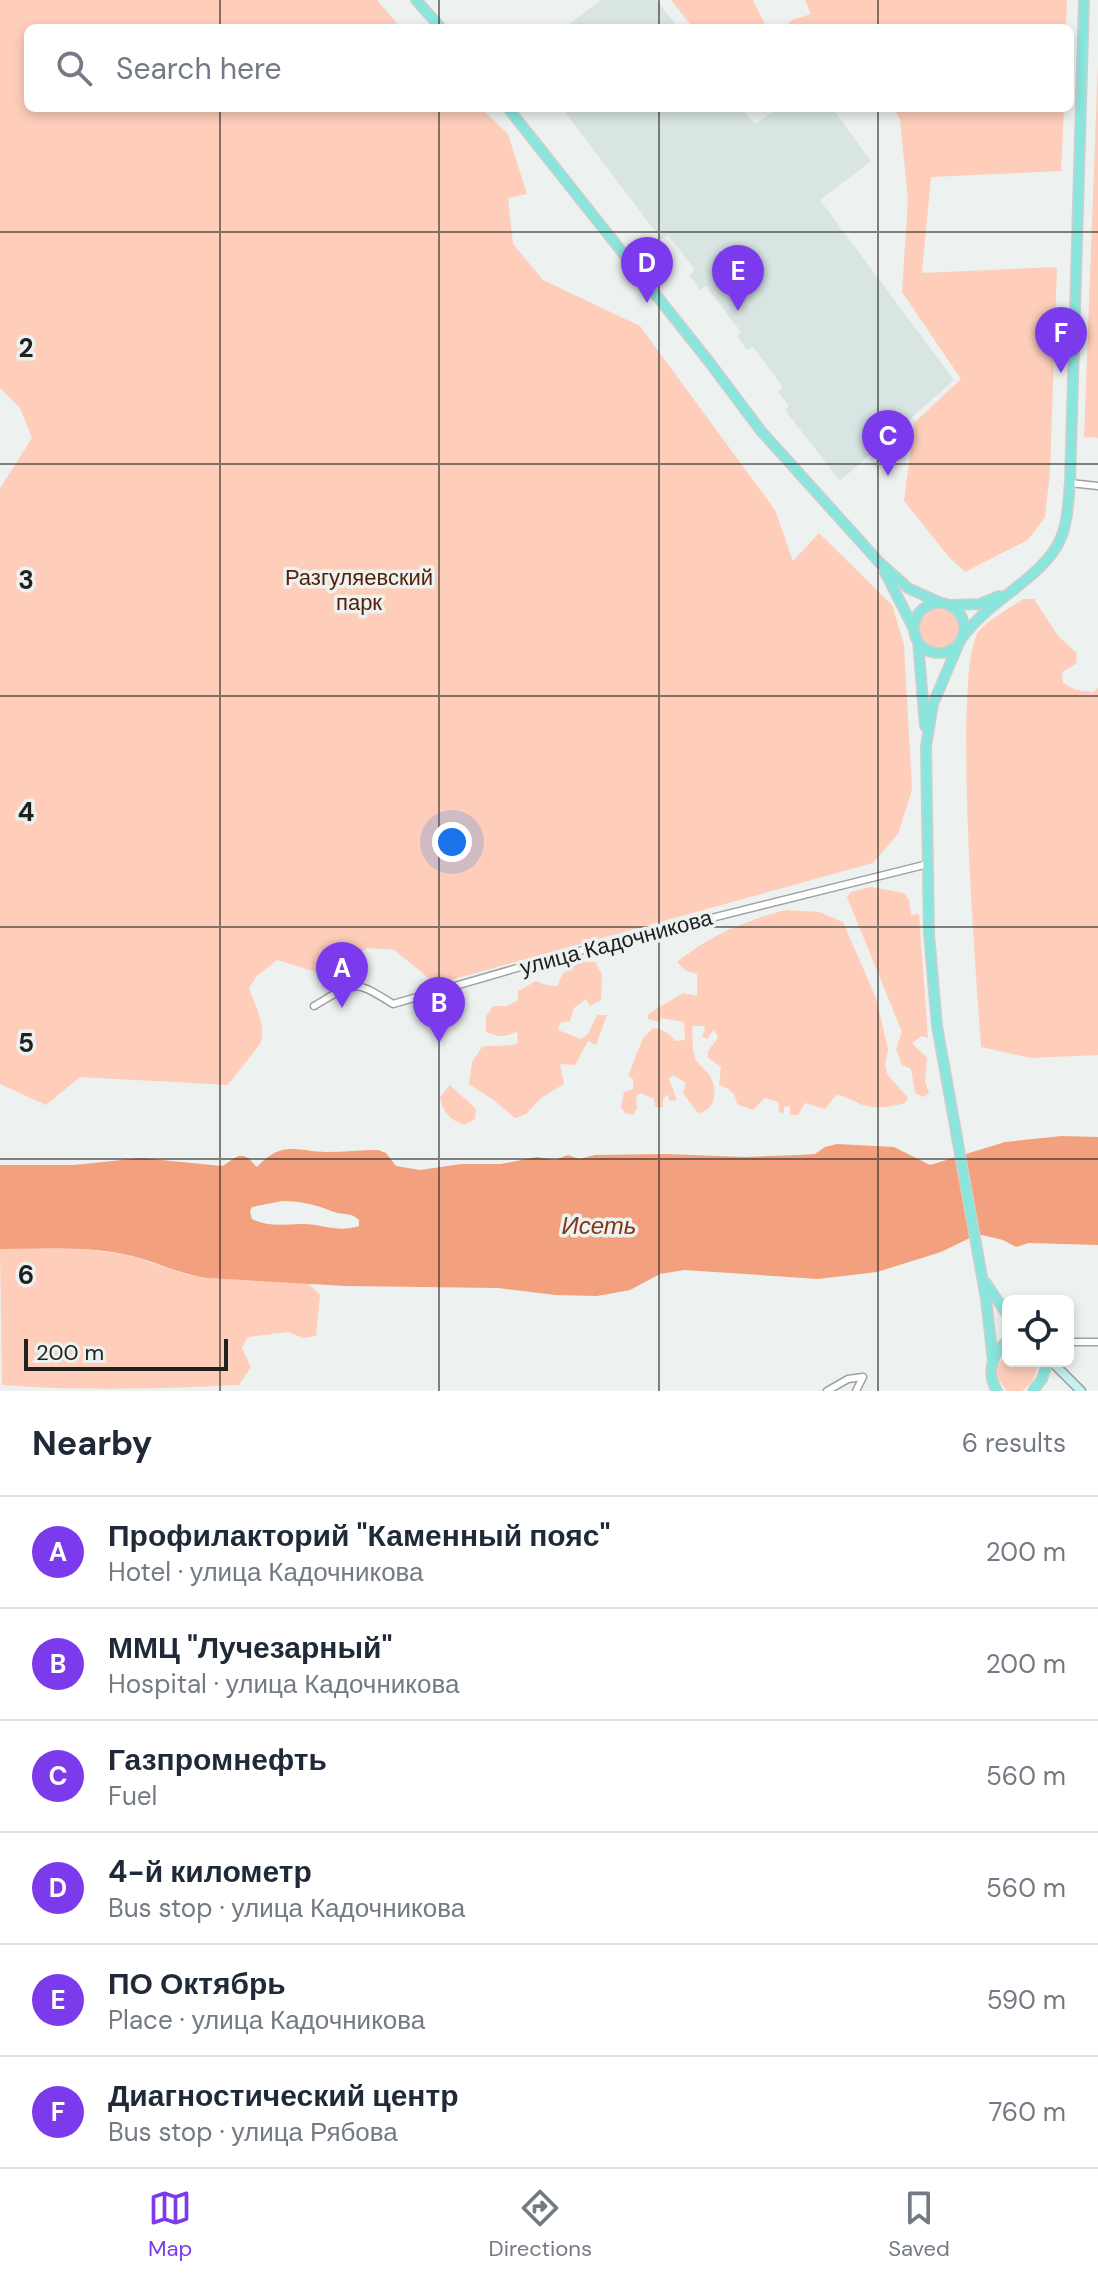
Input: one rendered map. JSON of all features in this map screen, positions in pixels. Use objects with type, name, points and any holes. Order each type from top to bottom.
[{"type":"main road","points":[[416,0],[437,24]]},
{"type":"main road","points":[[918,641],[926,649],[937,653],[949,651],[972,624],[1046,560],[1057,546],[1065,523],[1070,483],[1084,0]]},
{"type":"main road","points":[[511,112],[761,431],[879,562],[908,588],[960,615],[964,627],[933,704],[926,746]]},
{"type":"main road","points":[[879,562],[895,588],[918,641],[926,746],[935,1005],[991,1332],[993,1383],[997,1391]]},
{"type":"main road","points":[[914,629],[916,618],[924,608],[944,604],[980,604],[1009,592]]},
{"type":"main road","points":[[978,1259],[988,1288],[1002,1308]]},
{"type":"main road","points":[[986,1391],[992,1366],[1002,1345]]},
{"type":"main road","points":[[1033,1391],[1047,1367]]},
{"type":"main road","points":[[1056,1367],[1081,1391]]},
{"type":"street","points":[[1070,483],[1098,486]]},
{"type":"street","name":"улица Кадочникова","points":[[314,1006],[347,986],[364,986],[393,1004],[555,957],[928,864]]},
{"type":"street","points":[[1074,1344],[1098,1342]]},
{"type":"street","points":[[827,1391],[848,1379],[863,1377],[856,1391]]},
{"type":"shaded area","points":[[601,0],[656,0],[676,24],[569,24]]},
{"type":"shaded area","points":[[565,112],[745,112],[755,124],[772,112],[835,112],[871,161],[820,200],[954,380],[840,481],[785,410],[789,406],[778,392],[783,387],[753,347],[747,350],[737,336],[741,332],[706,286],[700,290],[689,275],[695,270],[668,235],[661,239]]},
{"type":"green space","name":"Разгуляевский парк","points":[[0,0],[377,0],[398,24],[24,24],[24,112],[485,112],[508,134],[527,194],[508,198],[513,244],[543,280],[640,326],[775,510],[793,561],[819,533],[892,605],[904,644],[912,790],[898,834],[873,863],[436,984],[394,950],[367,948],[329,976],[277,960],[257,976],[249,988],[259,1016],[262,1037],[260,1044],[228,1085],[80,1077],[46,1105],[0,1084],[0,488],[32,438],[20,408],[0,388]]},
{"type":"green space","points":[[671,0],[753,0],[765,24],[690,24]]},
{"type":"green space","points":[[805,0],[1067,0],[1066,24],[788,24],[811,14]]},
{"type":"green space","points":[[1098,62],[1098,438],[1084,437]]},
{"type":"green space","points":[[896,112],[1064,112],[1061,171],[931,177],[922,273],[1057,267],[1050,471],[1045,517],[1028,540],[965,572],[904,501],[914,423],[961,379],[902,292],[908,199],[900,120]]},
{"type":"green space","points":[[1023,599],[1034,599],[1058,636],[1077,653],[1076,664],[1062,672],[1063,683],[1076,690],[1093,692],[1098,688],[1098,1055],[1030,1058],[981,1047],[966,762],[971,657],[979,631]]},
{"type":"green space","points":[[939,608],[953,614],[959,628],[953,642],[939,648],[925,642],[919,628],[925,614]]},
{"type":"green space","points":[[870,887],[904,893],[909,900],[911,915],[919,914],[928,1038],[922,1036],[912,1043],[927,1058],[925,1082],[929,1093],[923,1097],[915,1093],[911,1069],[902,1065],[896,1049],[902,1032],[847,897],[851,892]]},
{"type":"green space","points":[[785,910],[819,912],[843,922],[876,998],[888,1049],[887,1074],[908,1098],[905,1103],[872,1107],[836,1095],[825,1109],[805,1103],[798,1115],[790,1115],[790,1106],[784,1107],[784,1113],[779,1112],[778,1102],[765,1098],[753,1110],[737,1104],[731,1092],[719,1085],[721,1067],[708,1058],[708,1051],[718,1038],[714,1029],[707,1039],[702,1036],[704,1026],[693,1026],[695,1058],[713,1083],[714,1100],[708,1109],[698,1113],[683,1093],[686,1083],[673,1075],[669,1079],[677,1100],[670,1101],[667,1094],[663,1107],[659,1108],[655,1106],[654,1099],[641,1093],[636,1096],[637,1108],[633,1115],[625,1113],[621,1107],[624,1092],[633,1089],[633,1079],[628,1076],[643,1038],[653,1028],[666,1032],[675,1041],[685,1040],[684,1022],[648,1019],[648,1014],[683,993],[697,996],[697,974],[686,971],[677,962],[728,930]]},
{"type":"green space","points":[[581,962],[595,962],[602,975],[601,1000],[590,1006],[586,999],[574,1008],[570,1021],[560,1023],[558,1030],[581,1039],[588,1034],[597,1015],[607,1015],[596,1045],[588,1041],[575,1065],[560,1064],[564,1084],[541,1098],[526,1114],[515,1118],[469,1084],[472,1062],[482,1047],[518,1043],[517,1031],[502,1036],[486,1032],[486,1016],[493,1006],[507,1006],[518,1000],[518,991],[536,981],[557,986],[563,973]]},
{"type":"green space","points":[[450,1085],[476,1109],[475,1119],[464,1125],[451,1118],[443,1107],[440,1097]]},
{"type":"green space","points":[[0,1249],[79,1249],[125,1254],[188,1275],[308,1283],[320,1295],[316,1336],[303,1338],[288,1332],[248,1337],[242,1348],[251,1367],[239,1385],[120,1389],[2,1385]]},
{"type":"green space","points":[[1002,1360],[1002,1367],[1037,1367],[1032,1382],[1022,1391],[1007,1391],[998,1379],[998,1366]]},
{"type":"water","name":"Исеть","points":[[1062,1136],[1098,1137],[1098,1245],[1029,1243],[1016,1247],[1003,1240],[978,1234],[941,1252],[877,1272],[818,1279],[684,1270],[660,1274],[630,1290],[597,1296],[498,1288],[346,1286],[207,1278],[109,1251],[0,1249],[0,1165],[74,1165],[141,1158],[222,1166],[242,1156],[257,1167],[274,1153],[289,1149],[327,1152],[378,1150],[386,1153],[396,1166],[420,1170],[461,1164],[501,1164],[537,1157],[555,1160],[568,1155],[579,1159],[595,1155],[745,1157],[815,1154],[837,1144],[894,1147],[930,1165],[1005,1142]],"holes":[[[290,1201],[356,1217],[359,1226],[342,1229],[307,1224],[276,1225],[252,1219],[252,1207]]]},
{"type":"place","name":"4-й километр","points":[[647,303]]},
{"type":"place","name":"ПО Октябрь","points":[[738,311]]},
{"type":"place","name":"Диагностический центр","points":[[1061,373]]},
{"type":"place","name":"Газпромнефть","points":[[888,476]]},
{"type":"place","name":"Профилакторий \"Каменный пояс\"","points":[[342,1008]]},
{"type":"place","name":"ММЦ \"Лучезарный\"","points":[[439,1043]]}]
